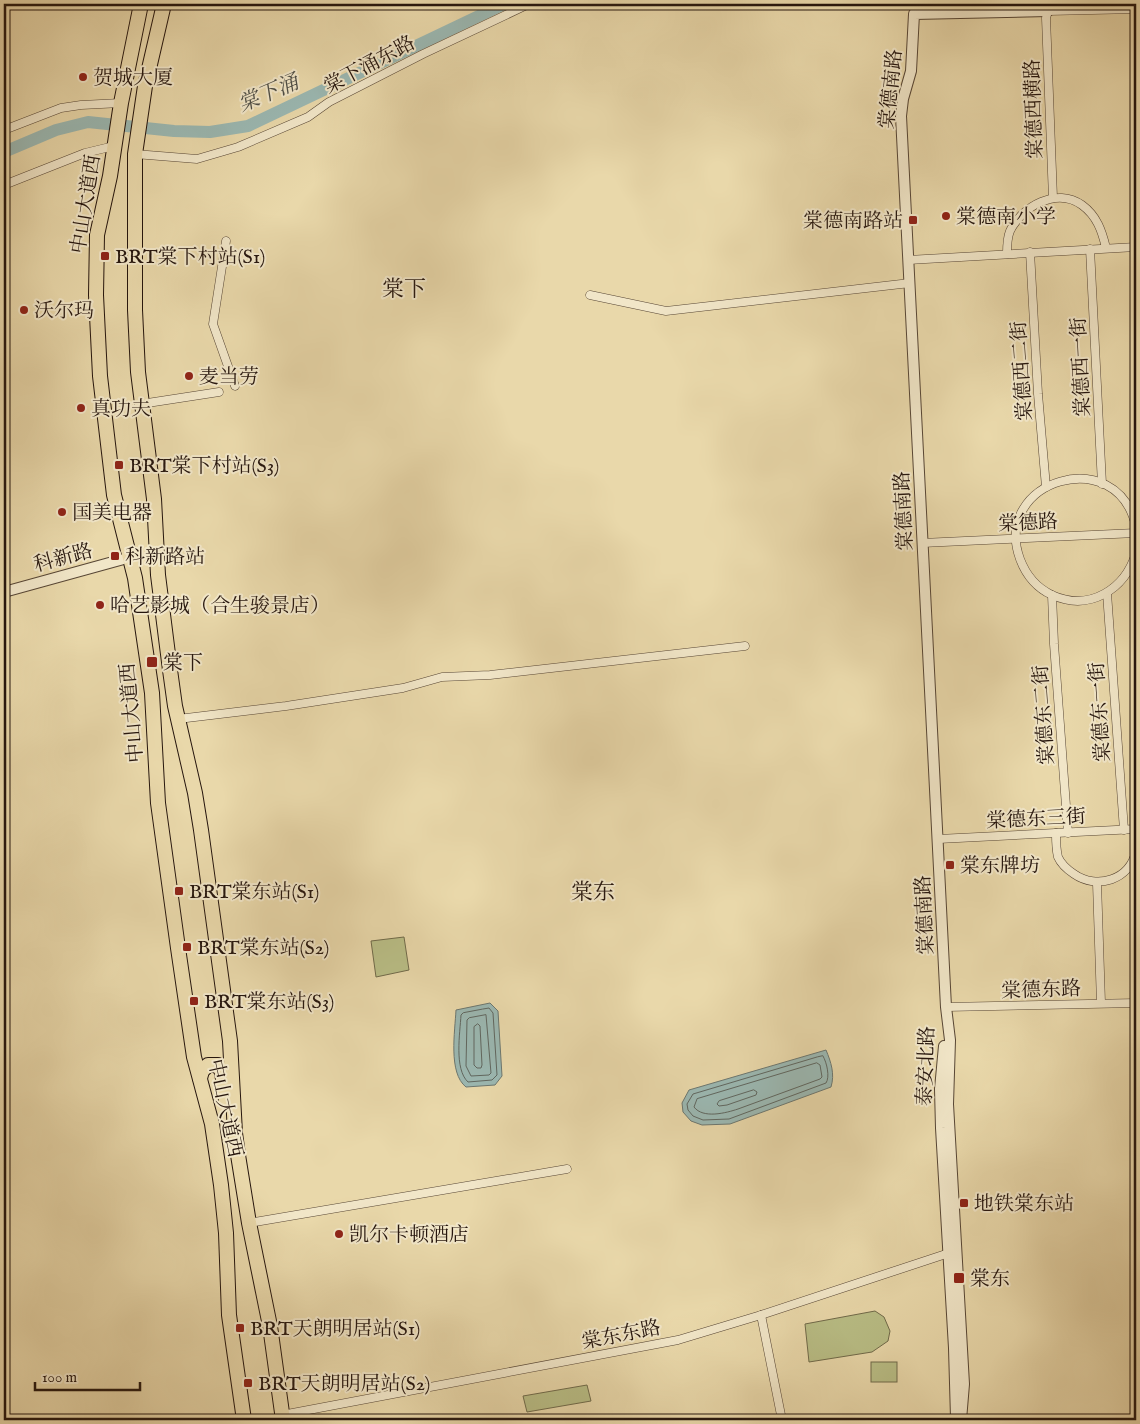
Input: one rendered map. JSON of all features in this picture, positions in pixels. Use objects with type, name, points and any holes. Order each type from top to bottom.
[{"type":"highway","name":"中山大道西","points":[[141,4],[97,235],[96,295],[98,349],[114,495],[131,557],[152,693],[158,803],[192,1045],[214,1135],[222,1193],[230,1314],[244,1420]]},
{"type":"highway","name":"中山大道西","points":[[164,4],[140,113],[136,148],[135,310],[141,404],[154,499],[161,604],[178,719],[195,793],[230,1041],[235,1132],[249,1223],[268,1316],[283,1418]]},
{"type":"highway","points":[[200,1078],[202,1070],[208,1065],[214,1064],[220,1067],[228,1110],[235,1132]]},
{"type":"street","name":"棠下涌东路","points":[[136,148],[197,158],[238,147],[308,117],[329,102],[423,54],[529,4]]},
{"type":"street","points":[[1044,9],[1136,9]]},
{"type":"street","name":"棠德南路","points":[[946,1007],[901,116],[903,99],[911,72],[914,14],[1044,9]]},
{"type":"street","name":"棠德西横路","points":[[1044,9],[1053,198]]},
{"type":"street","points":[[4,130],[61,108],[80,105],[121,106]]},
{"type":"street","points":[[4,185],[115,143]]},
{"type":"street","points":[[1007,254],[1010,232],[1015,222],[1030,208],[1060,197],[1073,200],[1087,209],[1099,224],[1106,248]]},
{"type":"street","points":[[226,241],[213,324],[235,386]]},
{"type":"street","points":[[908,260],[1136,247]]},
{"type":"street","name":"棠德西一街","points":[[1090,249],[1102,484]]},
{"type":"street","name":"棠德西二街","points":[[1030,252],[1038,394],[1046,487]]},
{"type":"street","points":[[590,295],[666,312],[910,283]]},
{"type":"street","points":[[141,404],[219,392]]},
{"type":"street","points":[[1136,527],[1126,503],[1111,489],[1102,484],[1074,478],[1055,482],[1038,492],[1025,508],[1016,539],[1019,557],[1026,571],[1035,583],[1052,595],[1060,598],[1079,600],[1107,593],[1122,580],[1136,553]]},
{"type":"street","name":"棠德路","points":[[922,543],[1136,533]]},
{"type":"street","name":"科新路","points":[[4,592],[131,557]]},
{"type":"street","name":"棠德东一街","points":[[1107,593],[1124,830]]},
{"type":"street","name":"棠德东二街","points":[[1052,595],[1068,833]]},
{"type":"street","points":[[178,719],[286,706],[403,688],[442,677],[490,675],[744,646]]},
{"type":"street","name":"棠德东三街","points":[[938,839],[1136,829]]},
{"type":"street","points":[[1056,833],[1059,858],[1067,870],[1082,880],[1098,883],[1109,881],[1126,871],[1135,858],[1136,852]]},
{"type":"street","points":[[1098,883],[1101,1003]]},
{"type":"street","name":"棠德东路","points":[[946,1007],[1136,1003]]},
{"type":"street","name":"泰安北路","points":[[946,1007],[940,1104],[964,1384],[961,1420]]},
{"type":"street","points":[[249,1223],[567,1169]]},
{"type":"street","name":"泰安北路","points":[[952,1252],[956,1420]]},
{"type":"street","name":"棠东东路","points":[[283,1418],[678,1340],[761,1315],[952,1252]]},
{"type":"street","points":[[761,1315],[782,1420]]},
{"type":"green space","points":[[404,937],[409,970],[376,977],[371,941]]},
{"type":"green space","points":[[875,1311],[884,1317],[890,1331],[888,1341],[872,1352],[809,1362],[805,1324]]},
{"type":"green space","points":[[871,1362],[897,1362],[897,1382],[871,1382]]},
{"type":"green space","points":[[587,1385],[591,1401],[527,1412],[523,1396]]},
{"type":"water","points":[[490,1003],[498,1011],[502,1076],[495,1085],[466,1087],[460,1081],[455,1062],[456,1010]]},
{"type":"water","points":[[826,1050],[832,1068],[831,1087],[730,1124],[702,1125],[691,1121],[683,1112],[682,1103],[689,1090]]},
{"type":"waterway","name":"棠下涌","points":[[4,152],[56,130],[88,122],[174,131],[210,132],[248,126],[504,4]]},
{"type":"place","name":"贺城大厦","points":[[83,77]]},
{"type":"place","name":"棠德南小学","points":[[946,216]]},
{"type":"place","name":"棠德南路站","points":[[913,220]]},
{"type":"place","name":"BRT棠下村站(S1)","points":[[105,256]]},
{"type":"place","name":"沃尔玛","points":[[24,310]]},
{"type":"place","name":"麦当劳","points":[[189,376]]},
{"type":"place","name":"真功夫","points":[[81,408]]},
{"type":"place","name":"BRT棠下村站(S3)","points":[[119,465]]},
{"type":"place","name":"国美电器","points":[[62,512]]},
{"type":"place","name":"科新路站","points":[[115,556]]},
{"type":"place","name":"哈艺影城（合生骏景店）","points":[[100,605]]},
{"type":"place","name":"棠下","points":[[152,662]]},
{"type":"place","name":"棠东牌坊","points":[[950,865]]},
{"type":"place","name":"BRT棠东站(S1)","points":[[179,891]]},
{"type":"place","name":"BRT棠东站(S2)","points":[[187,947]]},
{"type":"place","name":"BRT棠东站(S3)","points":[[194,1001]]},
{"type":"place","name":"地铁棠东站","points":[[964,1203]]},
{"type":"place","name":"凯尔卡顿酒店","points":[[339,1234]]},
{"type":"place","name":"棠东","points":[[959,1278]]},
{"type":"place","name":"BRT天朗明居站(S1)","points":[[240,1328]]},
{"type":"place","name":"BRT天朗明居站(S2)","points":[[248,1383]]},
{"type":"district","name":"棠下","points":[[404,288]]},
{"type":"district","name":"棠东","points":[[593,891]]}]
